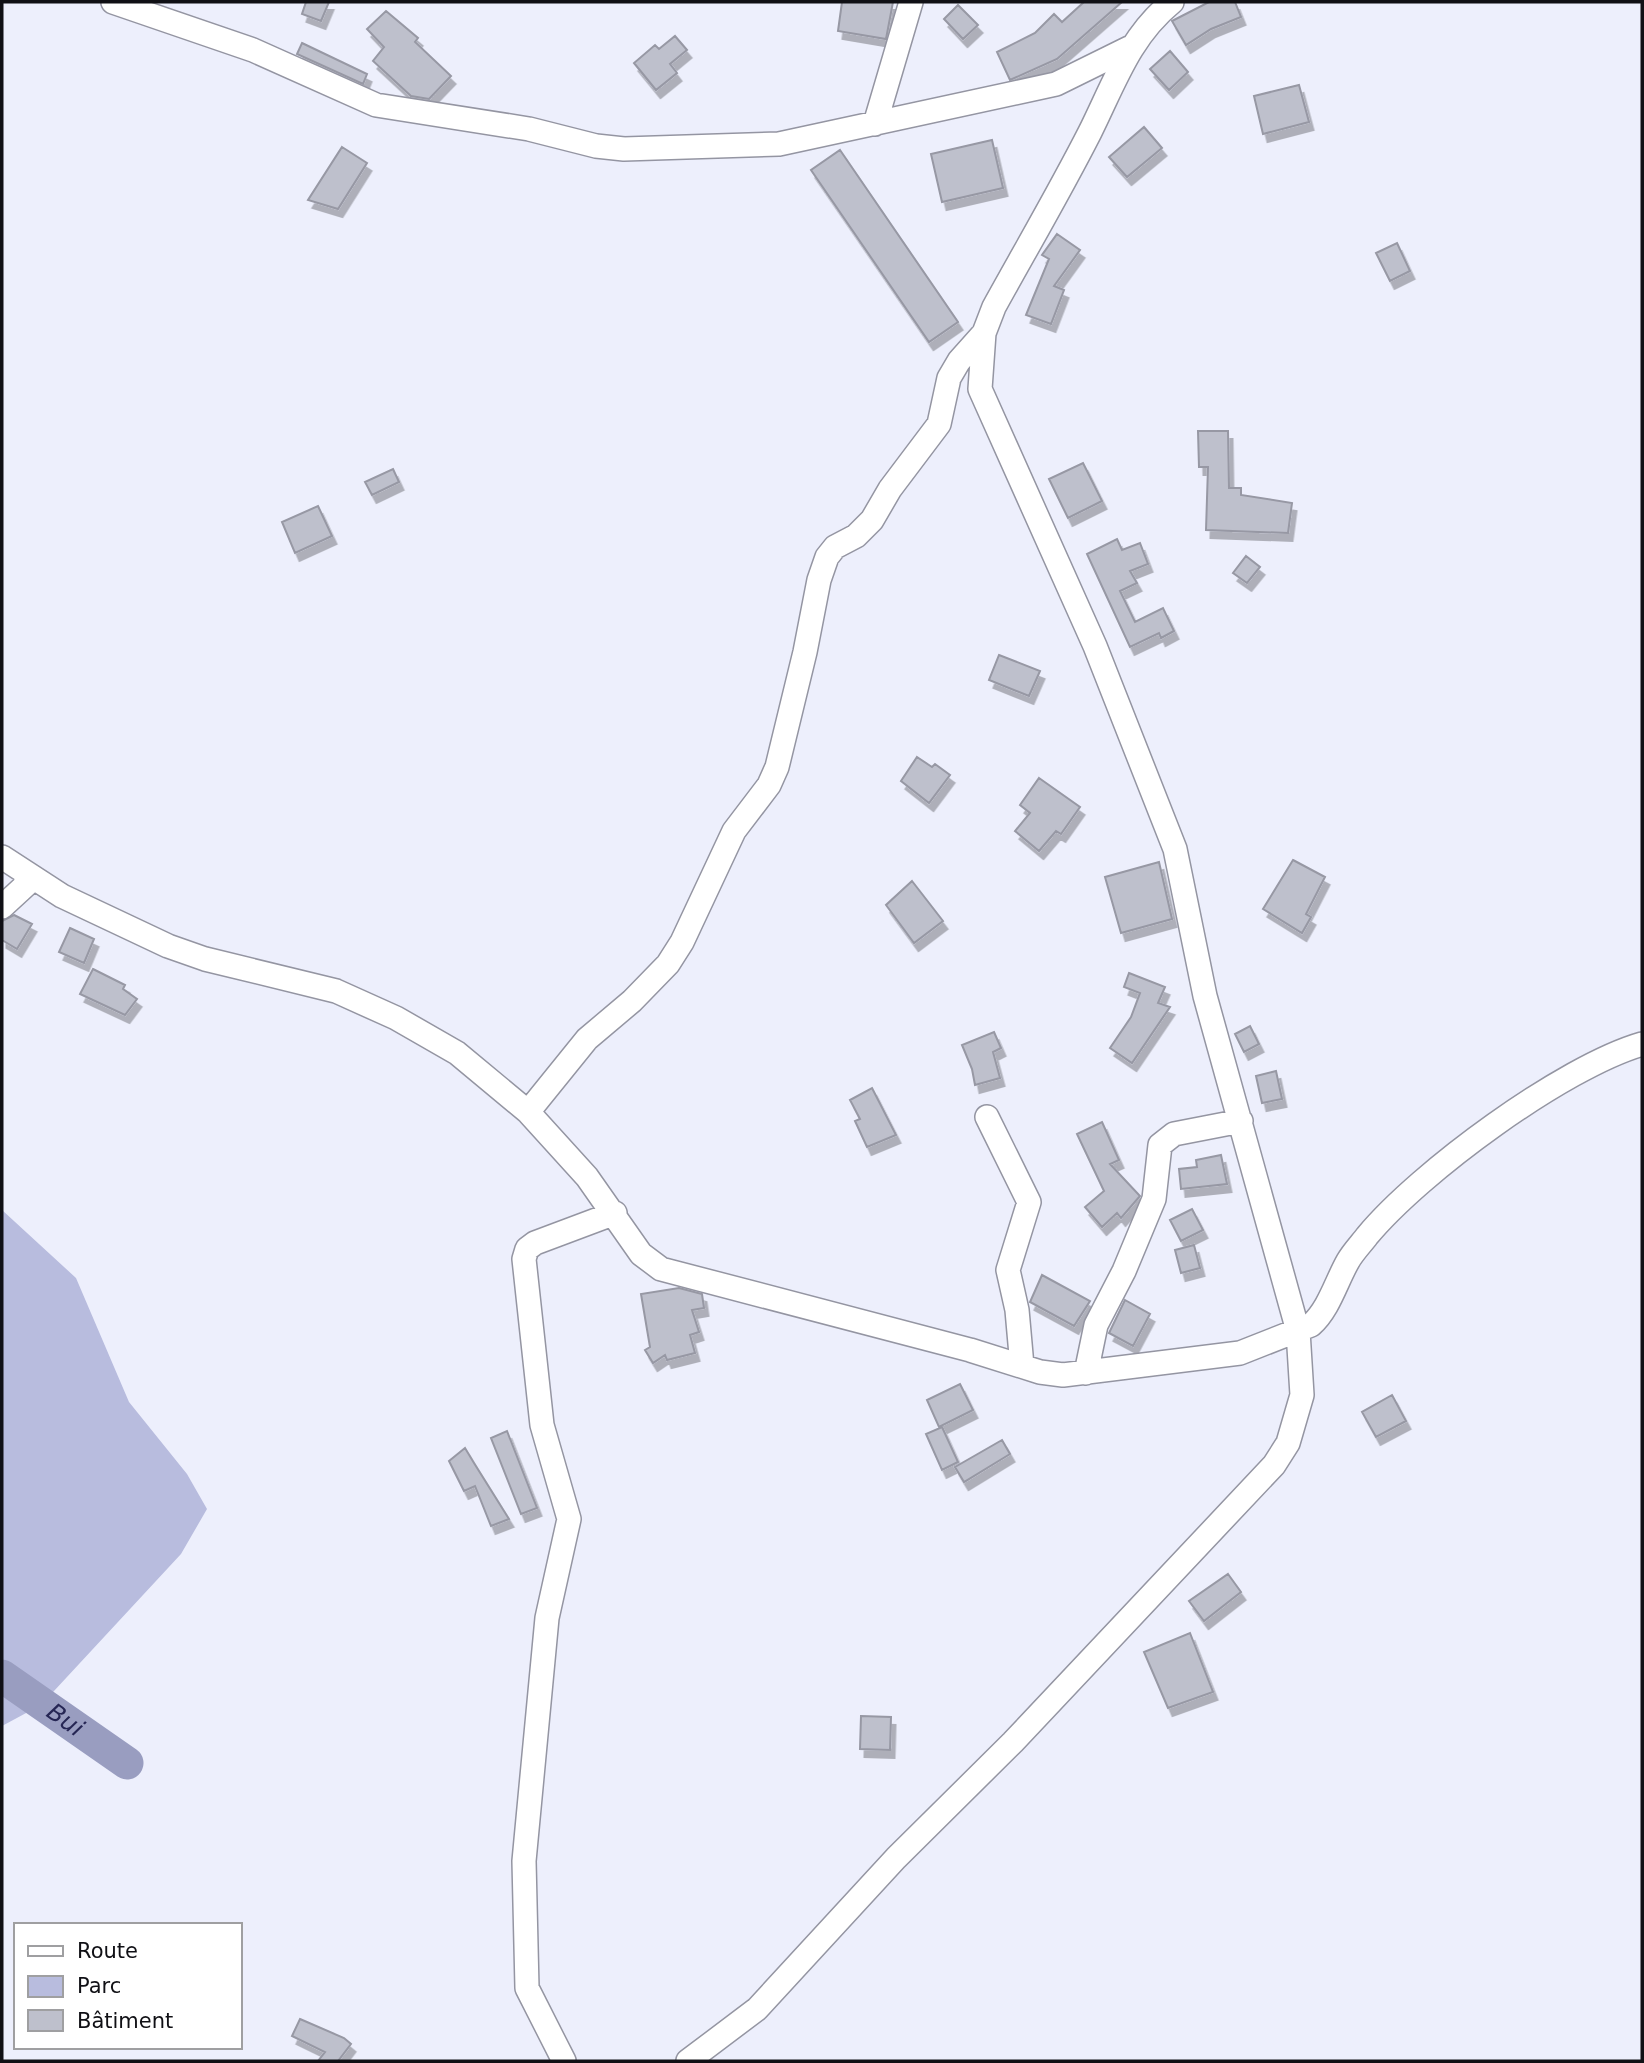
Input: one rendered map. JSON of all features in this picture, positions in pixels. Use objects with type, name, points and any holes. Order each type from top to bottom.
[{"type":"street","points":[[113,2],[253,50],[376,106],[529,129],[596,146],[624,149],[779,144],[1056,84],[1129,48]]},
{"type":"street","points":[[875,124],[911,2]]},
{"type":"street","points":[[980,389],[984,333],[994,307],[1090,133],[1129,48],[1149,22],[1172,2]]},
{"type":"street","points":[[528,1112],[587,1039],[632,1001],[668,964],[682,942],[734,831],[769,785],[777,767],[805,652],[818,580],[827,557],[835,547],[856,536],[872,520],[896,480],[939,424],[949,378],[984,333]]},
{"type":"street","points":[[688,2061],[757,2009],[896,1858],[1013,1742],[1274,1465],[1288,1443],[1302,1395],[1298,1331],[1205,996],[1175,849],[1095,646],[980,389],[960,361]]},
{"type":"street","points":[[2,857],[62,896],[168,946],[205,959],[336,991],[396,1018],[457,1053],[528,1112],[615,1213],[641,1254],[661,1269],[1040,1372],[1086,1373],[1240,1353],[1298,1331],[1320,1317],[1349,1259],[1384,1216],[1447,1160],[1571,1078],[1619,1051],[1642,1044]]},
{"type":"street","points":[[2,907],[27,884],[25,874]]},
{"type":"street","points":[[987,1117],[1028,1202],[1008,1270],[1017,1310],[1023,1366]]},
{"type":"street","points":[[1086,1373],[1096,1325],[1124,1271],[1154,1199],[1160,1145],[1174,1134],[1241,1121]]},
{"type":"street","points":[[564,2061],[527,1988],[524,1861],[547,1618],[569,1519],[542,1425],[524,1259],[527,1249],[535,1243],[615,1213]]},
{"type":"green space","points":[[2,1210],[76,1278],[129,1402],[187,1474],[207,1509],[181,1554],[41,1705],[2,1726]]},
{"type":"building","points":[[306,2],[329,2],[321,21],[302,14]]},
{"type":"building","points":[[842,2],[893,2],[886,39],[838,31]]},
{"type":"building","points":[[1084,2],[1122,2],[1057,59],[1010,80],[997,52],[1035,33],[1054,14],[1062,22]]},
{"type":"building","points":[[1209,2],[1235,2],[1241,17],[1211,29],[1186,45],[1172,21]]},
{"type":"building","points":[[958,5],[978,25],[963,39],[944,19]]},
{"type":"building","points":[[386,11],[418,38],[415,42],[451,76],[429,99],[411,96],[373,61],[384,47],[367,29]]},
{"type":"building","points":[[675,36],[687,50],[670,64],[677,73],[656,90],[634,63],[655,45],[659,49]]},
{"type":"building","points":[[302,43],[367,74],[363,84],[297,54]]},
{"type":"building","points":[[1170,51],[1188,72],[1169,90],[1150,69]]},
{"type":"building","points":[[1299,85],[1309,122],[1263,134],[1254,96]]},
{"type":"building","points":[[1144,127],[1162,148],[1127,177],[1109,157]]},
{"type":"building","points":[[992,140],[1003,188],[942,202],[931,154]]},
{"type":"building","points":[[342,147],[367,163],[338,209],[308,200]]},
{"type":"building","points":[[840,150],[958,322],[929,342],[811,170]]},
{"type":"building","points":[[1057,234],[1080,250],[1054,286],[1064,290],[1051,324],[1026,315],[1049,259],[1042,255]]},
{"type":"building","points":[[1397,243],[1410,271],[1390,281],[1376,253]]},
{"type":"building","points":[[1198,431],[1228,431],[1229,488],[1241,488],[1241,495],[1292,503],[1288,533],[1206,530],[1208,467],[1199,467]]},
{"type":"building","points":[[1083,463],[1102,501],[1068,518],[1049,479]]},
{"type":"building","points":[[393,469],[399,482],[372,495],[365,482]]},
{"type":"building","points":[[318,506],[332,536],[295,553],[282,522]]},
{"type":"building","points":[[1117,539],[1122,550],[1140,543],[1148,564],[1130,571],[1137,583],[1120,591],[1135,622],[1163,608],[1174,631],[1161,638],[1159,633],[1130,647],[1087,554]]},
{"type":"building","points":[[1246,556],[1260,567],[1247,583],[1233,573]]},
{"type":"building","points":[[999,655],[1040,671],[1029,696],[989,680]]},
{"type":"building","points":[[917,757],[932,767],[935,764],[950,775],[929,803],[901,781]]},
{"type":"building","points":[[1039,778],[1080,807],[1061,834],[1056,831],[1039,851],[1015,831],[1030,813],[1020,805]]},
{"type":"building","points":[[1293,860],[1325,877],[1306,914],[1311,917],[1302,933],[1263,909]]},
{"type":"building","points":[[1159,862],[1172,919],[1121,933],[1105,877]]},
{"type":"building","points":[[912,881],[943,921],[914,943],[886,905]]},
{"type":"building","points":[[14,915],[32,924],[17,949],[2,940],[2,921]]},
{"type":"building","points":[[70,928],[94,939],[84,963],[59,952]]},
{"type":"building","points":[[93,969],[125,985],[123,989],[137,999],[125,1015],[80,994]]},
{"type":"building","points":[[1129,973],[1165,987],[1158,1003],[1170,1007],[1132,1063],[1110,1048],[1131,1017],[1140,993],[1124,987]]},
{"type":"building","points":[[1250,1026],[1259,1044],[1244,1052],[1235,1034]]},
{"type":"building","points":[[994,1032],[1001,1048],[993,1052],[1000,1078],[975,1085],[962,1045]]},
{"type":"building","points":[[1276,1071],[1282,1099],[1262,1103],[1256,1076]]},
{"type":"building","points":[[872,1088],[896,1135],[867,1147],[855,1121],[860,1119],[850,1100]]},
{"type":"building","points":[[1102,1122],[1119,1160],[1110,1164],[1140,1196],[1121,1218],[1117,1213],[1102,1227],[1085,1207],[1104,1191],[1077,1134]]},
{"type":"building","points":[[1221,1155],[1227,1184],[1181,1189],[1179,1169],[1197,1167],[1196,1160]]},
{"type":"building","points":[[1192,1209],[1203,1230],[1181,1241],[1170,1220]]},
{"type":"building","points":[[1194,1245],[1200,1268],[1181,1273],[1175,1250]]},
{"type":"building","points":[[1042,1275],[1090,1301],[1074,1326],[1030,1302]]},
{"type":"building","points":[[679,1288],[702,1294],[704,1308],[692,1310],[699,1332],[690,1335],[695,1353],[667,1360],[665,1355],[653,1363],[645,1350],[650,1347],[641,1294]]},
{"type":"building","points":[[1125,1300],[1150,1314],[1133,1346],[1109,1333]]},
{"type":"building","points":[[960,1384],[973,1410],[939,1427],[927,1400]]},
{"type":"building","points":[[1392,1395],[1406,1421],[1376,1437],[1362,1412]]},
{"type":"building","points":[[942,1427],[958,1462],[942,1470],[926,1434]]},
{"type":"building","points":[[507,1431],[537,1508],[521,1514],[491,1438]]},
{"type":"building","points":[[1002,1440],[1010,1454],[964,1482],[955,1467]]},
{"type":"building","points":[[465,1448],[509,1519],[491,1526],[475,1486],[464,1491],[449,1461]]},
{"type":"building","points":[[1228,1574],[1241,1592],[1204,1621],[1189,1601]]},
{"type":"building","points":[[1190,1633],[1213,1692],[1168,1708],[1144,1652]]},
{"type":"building","points":[[861,1716],[891,1717],[890,1750],[860,1749]]},
{"type":"building","points":[[300,2019],[344,2038],[351,2044],[338,2061],[318,2061],[325,2052],[292,2036]]},
{"type":"waterway","name":"Bui","points":[[2,1676],[127,1763]]}]
